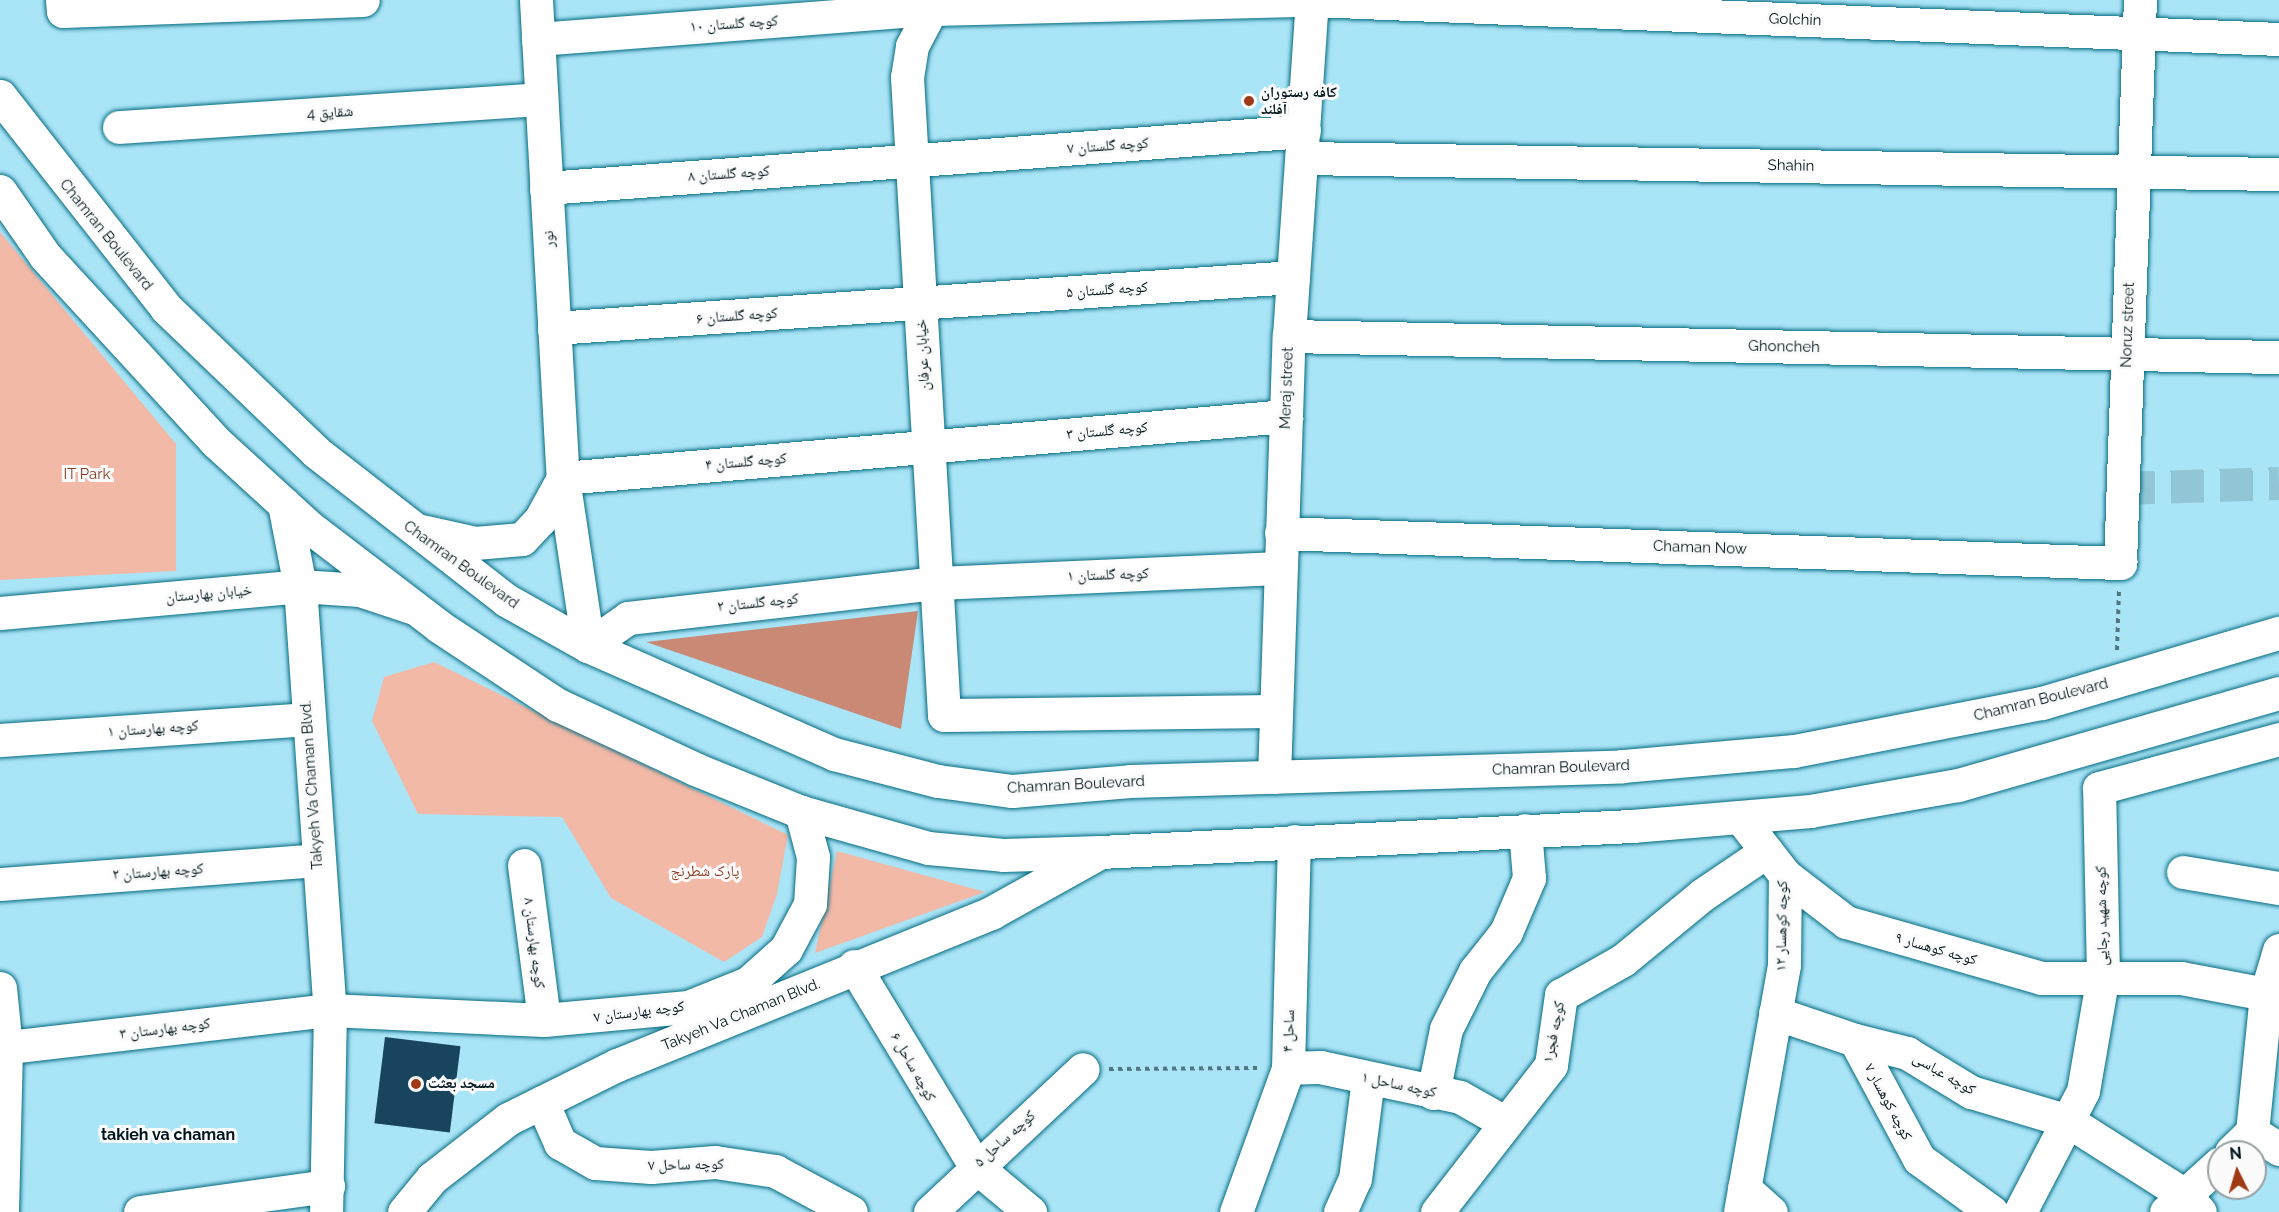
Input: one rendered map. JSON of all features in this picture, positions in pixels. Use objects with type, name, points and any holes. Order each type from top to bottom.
[{"type":"street","points":[[62,0],[63,11],[363,0]]},
{"type":"street","name":"نور","points":[[536,0],[563,478],[588,646]]},
{"type":"street","name":"Golchin","points":[[933,5],[1312,0],[2006,14],[2138,33],[2279,39]]},
{"type":"street","name":"Meraj street","points":[[1274,777],[1289,336],[1312,0]]},
{"type":"street","name":"Noruz street","points":[[2120,563],[2140,0]]},
{"type":"street","name":"کوچه گلستان ۱۰","points":[[538,39],[933,5]]},
{"type":"street","name":"خیابان عرفان","points":[[933,5],[912,46],[907,78],[944,715],[1276,711]]},
{"type":"street","name":"Chamran Boulevard","points":[[0,96],[89,216],[166,308],[316,452],[410,528],[506,600],[588,646],[834,754],[938,781],[1012,791],[1274,777],[1622,766],[1794,751],[2042,703],[2279,633]]},
{"type":"street","name":"شقایق 4","points":[[119,127],[541,99]]},
{"type":"street","name":"کوچه گلستان ۷","points":[[912,160],[1303,144]]},
{"type":"street","name":"Shahin","points":[[1303,144],[2279,174]]},
{"type":"street","name":"کوچه گلستان ۸","points":[[546,188],[912,160]]},
{"type":"street","points":[[0,191],[45,256],[119,340],[284,504],[416,608],[558,705],[801,812],[928,848],[1003,855],[1100,852],[1294,840],[1525,830],[1810,811],[1958,785],[2279,693]]},
{"type":"street","name":"کوچه گلستان ۵","points":[[920,303],[1293,277]]},
{"type":"street","name":"کوچه گلستان ۶","points":[[554,328],[920,303]]},
{"type":"street","name":"Ghoncheh","points":[[1289,336],[2279,357]]},
{"type":"street","name":"کوچه گلستان ۳","points":[[929,447],[1286,416]]},
{"type":"street","name":"کوچه گلستان ۴","points":[[563,478],[929,447]]},
{"type":"street","points":[[410,528],[475,543],[522,539],[540,520],[563,478]]},
{"type":"street","name":"Takyeh Va Chaman Blvd.","points":[[284,504],[300,586],[307,719],[330,1010],[327,1199]]},
{"type":"street","name":"Chaman Now","points":[[1281,533],[2120,563]]},
{"type":"street","name":"کوچه گلستان ۱","points":[[937,583],[1280,568]]},
{"type":"street","name":"کوچه گلستان ۲","points":[[588,646],[628,618],[937,583]]},
{"type":"street","name":"خیابان بهارستان","points":[[0,613],[300,586],[360,590],[416,608]]},
{"type":"street","name":"کوچه بهارستان ۱","points":[[0,740],[307,719]]},
{"type":"street","name":"کوچه شهید رجایی","points":[[2020,1212],[2083,1091],[2103,975],[2099,788],[2279,739]]},
{"type":"street","name":"کوچه بهارستان ۷","points":[[330,1010],[544,1020],[688,1007],[748,982],[786,949],[810,904],[813,857],[801,812]]},
{"type":"street","points":[[1740,817],[1776,863]]},
{"type":"street","points":[[1433,1093],[1446,1029],[1474,971],[1506,932],[1529,878],[1525,830]]},
{"type":"street","name":"ساحل ۴","points":[[1236,1212],[1288,1068],[1294,840]]},
{"type":"street","name":"Takyeh Va Chaman Blvd.","points":[[404,1212],[432,1178],[508,1119],[616,1065],[797,995],[854,966],[991,913],[1100,852]]},
{"type":"street","name":"کوچه بهارستان ۲","points":[[0,884],[317,860]]},
{"type":"street","name":"کوچه کوهسار ۹","points":[[1776,863],[1846,922],[2041,978],[2103,975],[2181,978],[2266,994]]},
{"type":"street","name":"کوچه کوهسار ۱۲","points":[[1742,1200],[1784,965],[1776,863]]},
{"type":"street","name":"کوچه فجر۱","points":[[1437,1212],[1504,1122],[1551,1065],[1561,995],[1623,960],[1702,895],[1776,863]]},
{"type":"street","name":"کوچه بهارستان ۸","points":[[524,866],[544,1020]]},
{"type":"street","points":[[2183,872],[2279,888]]},
{"type":"street","points":[[2243,1140],[2270,1047],[2266,994],[2279,950]]},
{"type":"street","name":"کوچه ساحل ۶","points":[[854,966],[975,1166],[1030,1212]]},
{"type":"street","points":[[0,988],[3,1048],[2,1212]]},
{"type":"street","name":"کوچه بهارستان ۳","points":[[3,1048],[330,1010]]},
{"type":"street","points":[[1774,1013],[1854,1040]]},
{"type":"street","name":"کوچه عباسی","points":[[1854,1040],[1907,1053],[1971,1092],[2068,1121],[2184,1207]]},
{"type":"street","name":"کوچه کوهسار ۷","points":[[1854,1040],[1919,1159],[1992,1212]]},
{"type":"street","name":"کوچه ساحل ۱","points":[[1288,1068],[1320,1067],[1433,1093],[1460,1096],[1504,1122]]},
{"type":"street","name":"کوچه ساحل ۵","points":[[930,1212],[975,1166],[1083,1069]]},
{"type":"street","points":[[1340,1212],[1355,1179],[1368,1079]]},
{"type":"street","name":"کوچه ساحل ۷","points":[[542,1102],[560,1143],[595,1163],[651,1167],[715,1162],[775,1171],[851,1212]]},
{"type":"street","points":[[2184,1207],[2207,1179]]},
{"type":"street","points":[[140,1212],[327,1199]]},
{"type":"street","points":[[1742,1200],[1771,1212]]},
{"type":"path","points":[[2117,650],[2120,563]]},
{"type":"path","points":[[1083,1069],[1288,1068]]},
{"type":"green space","name":"IT Park","points":[[0,232],[176,444],[176,571],[0,580]]},
{"type":"green space","name":"پارک شطرنج","points":[[434,662],[788,835],[777,894],[762,937],[724,962],[611,898],[562,817],[418,814],[372,721],[384,677]]},
{"type":"green space","points":[[837,851],[985,892],[815,953]]},
{"type":"shaded area","points":[[918,611],[901,729],[646,642]]},
{"type":"building","name":"مسجد بعثت","points":[[385,1037],[460,1046],[450,1133],[374,1123]]},
{"type":"tunnel","points":[[2122,488],[2279,483]]},
{"type":"place","name":"کافه رستوران آفلند","points":[[1249,101]]},
{"type":"place","name":"مسجد بعثت","points":[[416,1084]]},
{"type":"district","name":"takieh va chaman","points":[[168,1135]]}]
